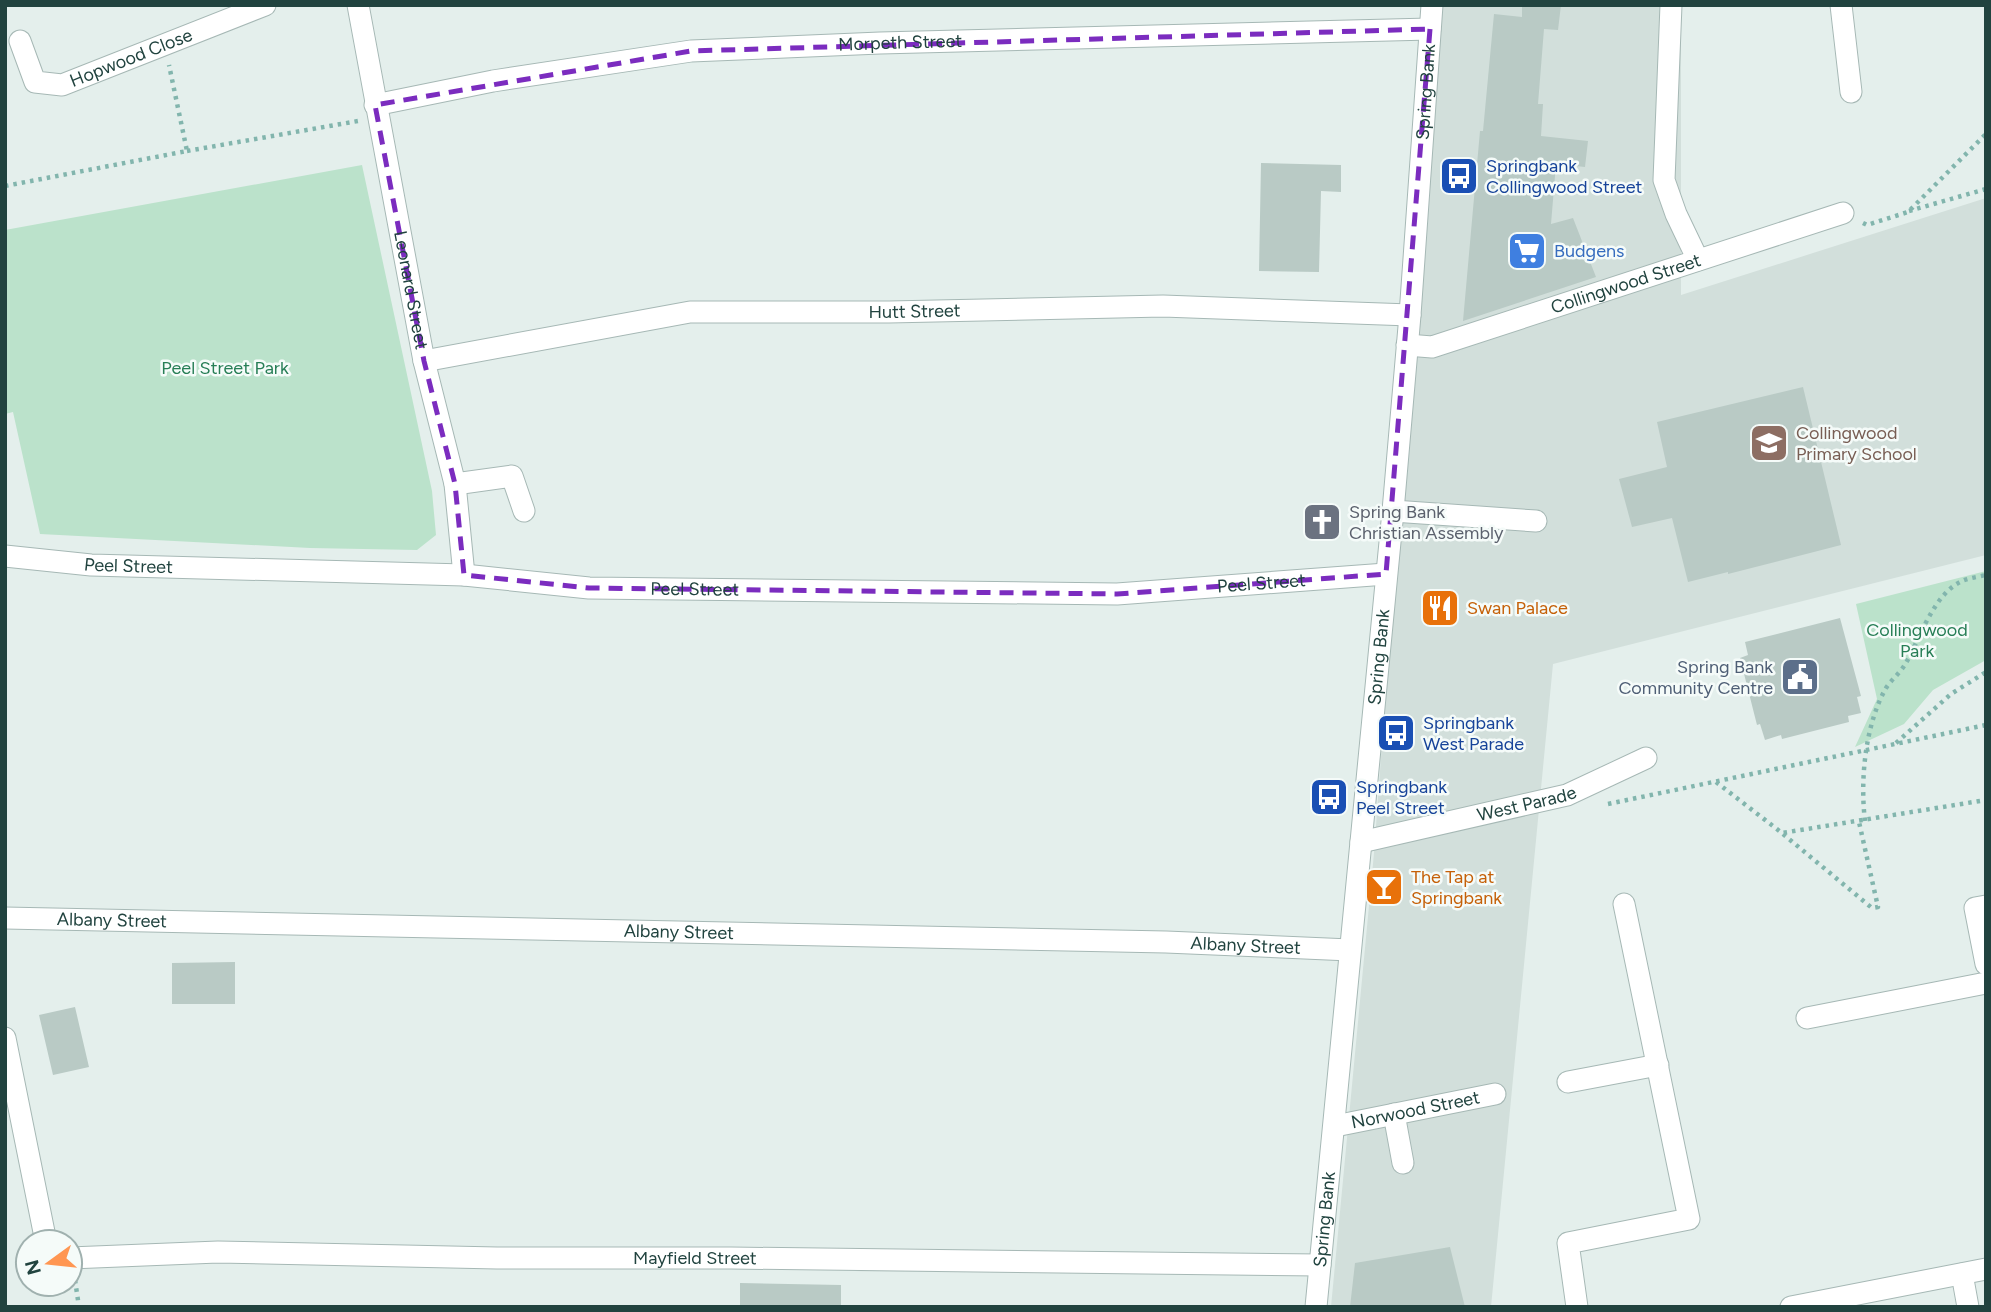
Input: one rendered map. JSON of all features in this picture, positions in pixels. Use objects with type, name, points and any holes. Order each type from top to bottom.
[{"type":"street","name":"Hopwood Close","points":[[20,41],[36,82],[62,85],[265,5]]},
{"type":"street","name":"Leonard Street","points":[[358,5],[424,361],[455,484],[464,575]]},
{"type":"street","name":"Spring Bank","points":[[1316,1307],[1393,512],[1432,5]]},
{"type":"street","points":[[1671,5],[1664,180],[1672,205],[1699,260]]},
{"type":"street","points":[[1841,5],[1851,92]]},
{"type":"street","name":"Morpeth Street","points":[[376,111],[493,81],[691,51],[880,43],[1430,29]]},
{"type":"street","name":"Collingwood Street","points":[[1407,345],[1432,346],[1843,212]]},
{"type":"street","name":"Hutt Street","points":[[424,361],[690,312],[889,312],[1163,306],[1410,315]]},
{"type":"street","points":[[455,484],[512,476],[524,511]]},
{"type":"street","points":[[1393,512],[1536,521]]},
{"type":"street","name":"Peel Street","points":[[5,556],[91,565],[464,575],[589,588],[1117,594],[1386,574]]},
{"type":"street","name":"West Parade","points":[[1361,842],[1567,795],[1646,758]]},
{"type":"street","points":[[1577,1307],[1569,1244],[1689,1219],[1625,904]]},
{"type":"street","points":[[1986,906],[1975,908],[1986,964]]},
{"type":"street","name":"Albany Street","points":[[5,918],[1152,942],[1350,950]]},
{"type":"street","points":[[1807,1018],[1986,983]]},
{"type":"street","points":[[5,1038],[14,1134],[42,1228]]},
{"type":"street","points":[[1568,1082],[1658,1065]]},
{"type":"street","name":"Norwood Street","points":[[1335,1126],[1495,1094]]},
{"type":"street","points":[[1394,1114],[1403,1163]]},
{"type":"street","name":"Mayfield Street","points":[[84,1257],[218,1252],[497,1258],[1320,1265]]},
{"type":"street","points":[[1791,1307],[1828,1303],[1986,1269]]},
{"type":"street","points":[[1962,1274],[1968,1307]]},
{"type":"path","points":[[165,45],[187,151]]},
{"type":"path","points":[[5,186],[376,111]]},
{"type":"path","points":[[1908,212],[1986,134]]},
{"type":"path","points":[[1843,212],[1867,225],[1986,188]]},
{"type":"path","points":[[1716,782],[1872,908],[1878,907],[1862,821],[1865,751],[1880,704],[1887,688],[1905,664],[1918,635],[1946,593],[1960,582],[1986,575]]},
{"type":"path","points":[[1895,744],[1951,694],[1986,672]]},
{"type":"path","points":[[1600,805],[1986,725]]},
{"type":"path","points":[[1782,834],[1986,800]]},
{"type":"highlighted area","points":[[1430,29],[1386,574],[1117,594],[589,588],[464,575],[455,484],[424,361],[375,105],[691,51]]},
{"type":"shaded area","points":[[1436,5],[1681,5],[1681,295],[1986,198],[1986,555],[1553,664],[1491,1307],[1331,1307],[1374,853]]},
{"type":"green space","name":"Peel Street Park","points":[[362,165],[432,491],[436,535],[417,550],[310,548],[40,534],[13,412],[5,414],[5,230]]},
{"type":"green space","name":"Collingwood Park","points":[[1986,571],[1986,660],[1933,690],[1904,724],[1855,747],[1877,699],[1856,604]]},
{"type":"building","points":[[1522,5],[1561,5],[1558,30],[1544,29],[1538,104],[1543,104],[1541,136],[1588,141],[1585,167],[1556,164],[1551,224],[1573,218],[1596,277],[1463,321],[1480,131],[1483,131],[1494,14],[1522,17]]},
{"type":"building","points":[[1261,163],[1341,165],[1341,192],[1321,191],[1319,272],[1259,271]]},
{"type":"building","name":"Collingwood Primary School","points":[[1803,387],[1841,545],[1688,582],[1672,518],[1632,527],[1619,479],[1667,467],[1657,422]]},
{"type":"building","name":"Spring Bank Community Centre","points":[[1840,618],[1861,696],[1857,697],[1861,713],[1848,716],[1849,722],[1782,739],[1781,735],[1765,740],[1760,724],[1757,725],[1740,658],[1748,655],[1745,642]]},
{"type":"building","points":[[235,962],[235,1004],[172,1004],[172,963]]},
{"type":"building","points":[[75,1007],[89,1067],[53,1075],[39,1015]]},
{"type":"building","points":[[1450,1247],[1465,1307],[1350,1307],[1355,1263]]},
{"type":"building","points":[[740,1283],[841,1285],[841,1307],[740,1307]]},
{"type":"place","name":"Springbank Collingwood Street","points":[[1459,176]]},
{"type":"place","name":"Budgens","points":[[1527,251]]},
{"type":"place","name":"Collingwood Primary School","points":[[1769,443]]},
{"type":"place","name":"Spring Bank Christian Assembly","points":[[1322,522]]},
{"type":"place","name":"Swan Palace","points":[[1440,608]]},
{"type":"place","name":"Spring Bank Community Centre","points":[[1800,677]]},
{"type":"place","name":"Springbank West Parade","points":[[1396,733]]},
{"type":"place","name":"Springbank Peel Street","points":[[1329,797]]},
{"type":"place","name":"The Tap at Springbank","points":[[1384,887]]}]
